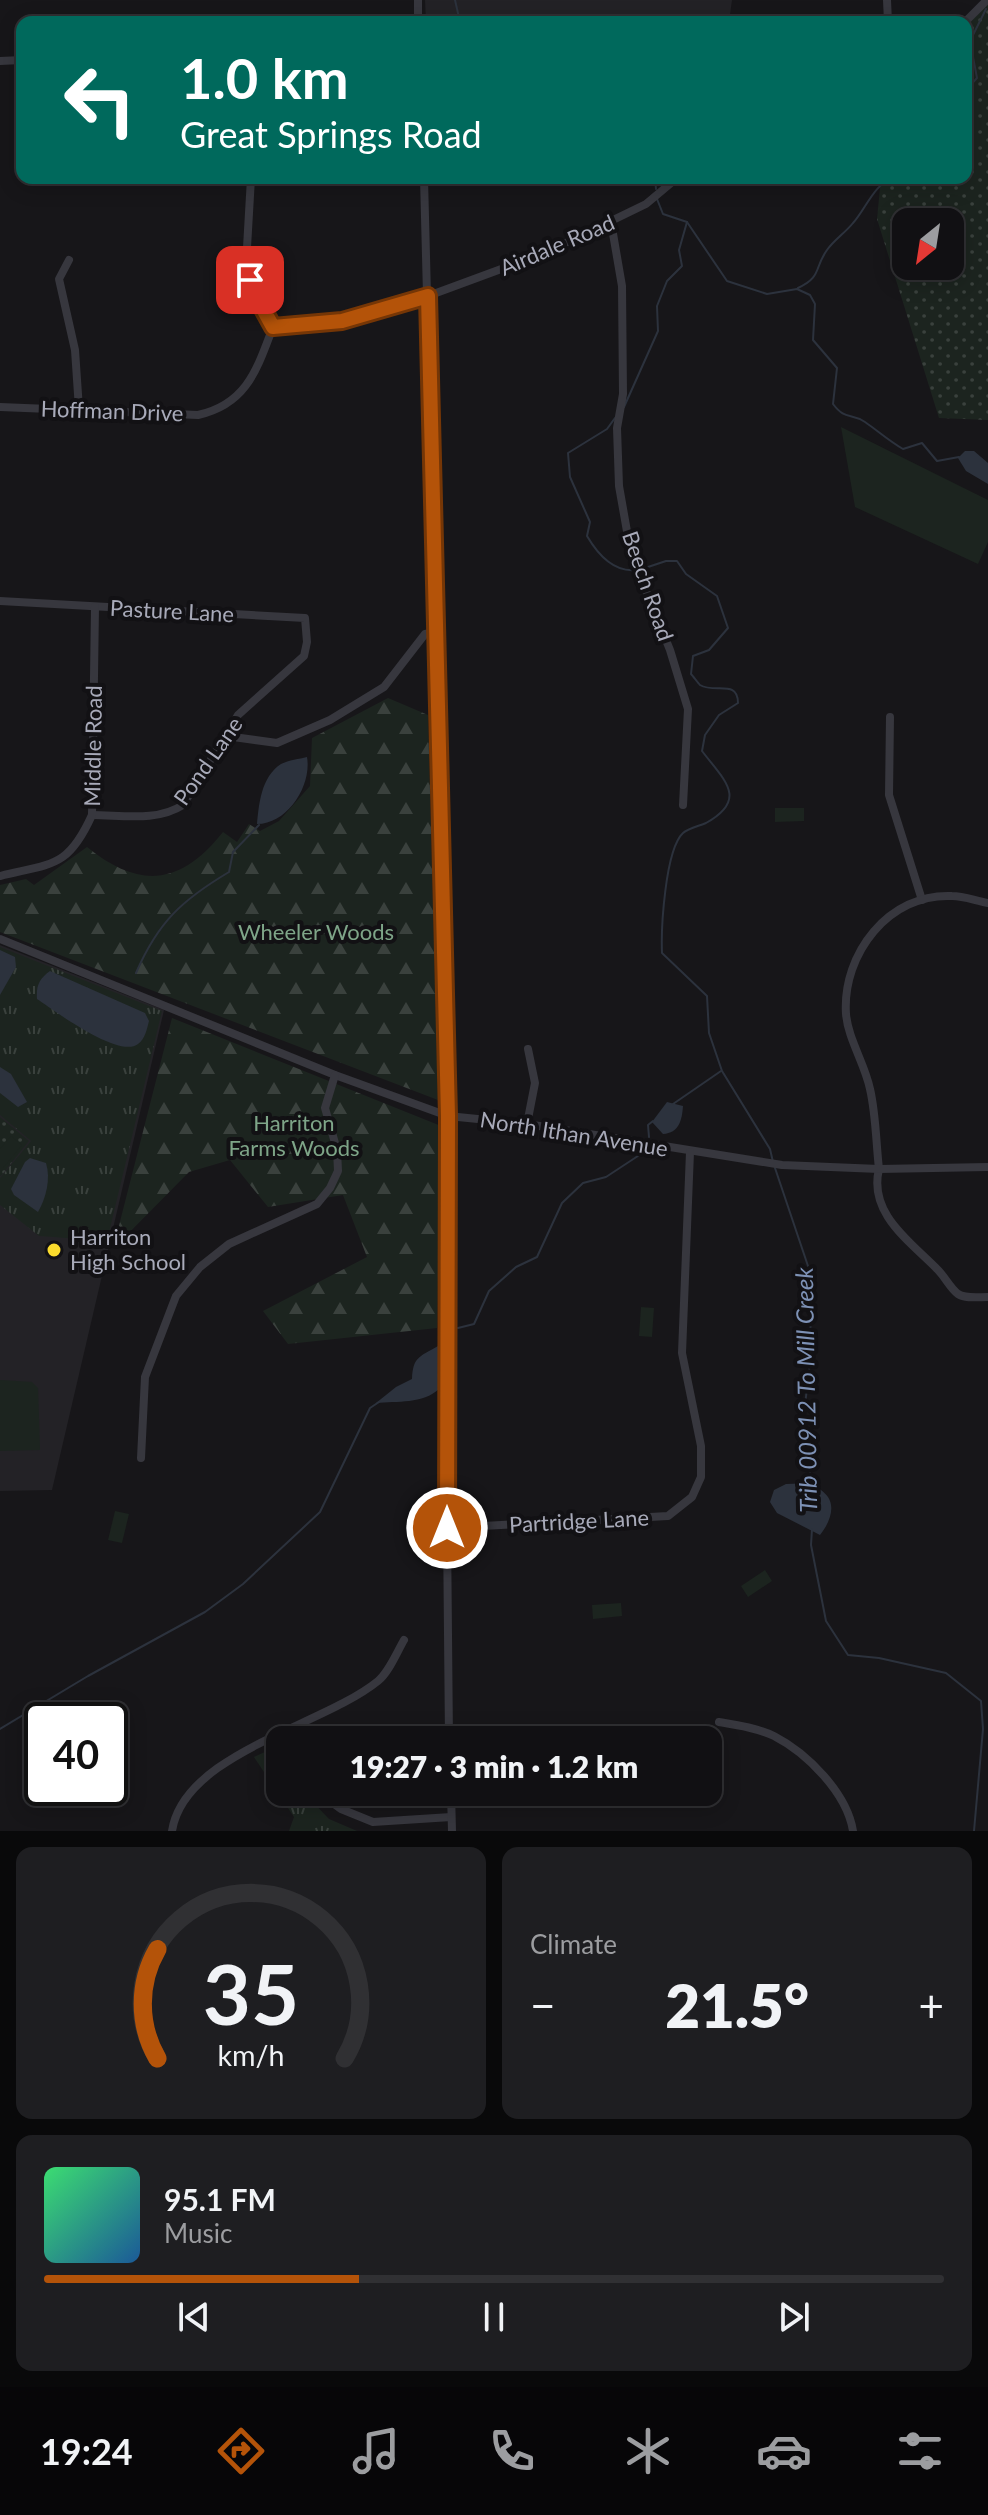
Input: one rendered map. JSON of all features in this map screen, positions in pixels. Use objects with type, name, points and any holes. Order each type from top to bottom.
[{"type":"street","points":[[971,16],[987,0]]},
{"type":"street","points":[[251,184],[246,265],[254,293],[273,327]]},
{"type":"street","points":[[424,184],[448,1116],[449,1726]]},
{"type":"street","name":"Airdale Road","points":[[273,327],[342,321],[428,296],[545,253],[646,204],[670,184]]},
{"type":"street","name":"Beech Road","points":[[611,222],[622,286],[623,394],[617,428],[619,486],[631,554],[670,650],[688,709],[683,805]]},
{"type":"street","points":[[69,260],[59,279],[75,350],[79,409]]},
{"type":"street","name":"Hoffman Drive","points":[[0,407],[198,415],[211,412],[227,405],[243,391],[258,368],[273,327]]},
{"type":"street","name":"Pasture Lane","points":[[0,601],[305,618],[307,642],[304,656]]},
{"type":"street","name":"Middle Road","points":[[0,876],[64,858],[80,841],[92,815],[95,607]]},
{"type":"street","points":[[226,736],[277,743],[330,720],[384,687],[425,634],[436,632]]},
{"type":"street","name":"Pond Lane","points":[[92,815],[155,816],[173,812],[183,805],[238,715],[304,656]]},
{"type":"street","points":[[890,717],[889,795],[922,900]]},
{"type":"street","points":[[988,903],[952,896],[922,900],[889,916],[855,958],[846,991],[846,1017],[870,1089],[881,1203],[894,1228],[941,1273],[955,1292],[970,1297],[988,1297]]},
{"type":"street","name":"North Ithan Avenue","points":[[0,939],[335,1075],[448,1116],[527,1124],[782,1165],[879,1169],[988,1167]]},
{"type":"street","points":[[527,1124],[535,1083],[528,1049]]},
{"type":"street","points":[[141,1458],[145,1377],[176,1296],[200,1267],[229,1244],[317,1204],[330,1188],[338,1171],[337,1150],[325,1108],[335,1075]]},
{"type":"street","name":"Partridge Lane","points":[[447,1528],[668,1516],[692,1497],[701,1477],[701,1446],[682,1353],[690,1152]]},
{"type":"street","points":[[303,1726],[381,1679],[404,1640]]},
{"type":"street","points":[[719,1722],[773,1736],[796,1751],[838,1794],[853,1831]]},
{"type":"street","points":[[172,1831],[187,1796],[208,1772],[266,1745]]},
{"type":"street","points":[[337,1806],[373,1822],[451,1817]]},
{"type":"street","points":[[451,1806],[452,1831]]},
{"type":"shaded area","points":[[425,0],[732,0],[730,16],[426,16]]},
{"type":"shaded area","points":[[965,451],[974,451],[988,463],[988,484],[966,471],[958,458]]},
{"type":"shaded area","points":[[307,757],[306,779],[296,801],[279,817],[257,824],[262,791],[274,769]]},
{"type":"shaded area","name":"Harriton High School","points":[[0,945],[164,1010],[52,1490],[0,1491]]},
{"type":"shaded area","points":[[0,950],[15,957],[16,967],[0,995]]},
{"type":"shaded area","points":[[50,971],[145,1013],[149,1021],[142,1039],[129,1047],[102,1040],[37,999],[39,983]]},
{"type":"shaded area","points":[[0,1067],[11,1074],[27,1102],[18,1107],[0,1093]]},
{"type":"shaded area","points":[[667,1102],[683,1106],[683,1111],[676,1128],[663,1134],[652,1122]]},
{"type":"shaded area","points":[[30,1158],[46,1163],[48,1175],[47,1188],[38,1212],[14,1195],[11,1189]]},
{"type":"shaded area","points":[[438,1346],[439,1389],[418,1399],[376,1403],[412,1379],[418,1358]]},
{"type":"shaded area","points":[[814,1483],[828,1497],[831,1507],[828,1522],[820,1535],[777,1513],[770,1502],[774,1490],[786,1484]]},
{"type":"green space","points":[[988,0],[988,420],[939,418],[896,280],[964,280],[964,208],[892,208],[892,267],[877,219],[880,184],[972,184],[972,16]]},
{"type":"green space","points":[[841,427],[988,500],[988,542],[978,564],[855,507]]},
{"type":"green space","name":"Wheeler Woods","points":[[388,698],[428,715],[438,1100],[0,932],[0,885],[26,879],[34,885],[87,847],[125,870],[159,876],[191,863],[223,832],[237,842],[249,824],[260,831],[279,821],[310,786],[312,738]]},
{"type":"green space","points":[[775,808],[804,808],[804,821],[775,822]]},
{"type":"green space","points":[[0,947],[162,1011],[107,1241],[39,1236],[0,1205],[0,1178],[31,1141],[0,1115]]},
{"type":"green space","name":"Harriton Farms Woods","points":[[172,1018],[441,1126],[437,1328],[288,1344],[263,1311],[367,1257],[343,1195],[268,1207],[230,1160],[189,1172],[113,1249]]},
{"type":"green space","points":[[0,1117],[29,1141],[1,1176],[0,1176]]},
{"type":"green space","points":[[11,1136],[22,1145],[3,1168],[0,1165],[0,1149]]},
{"type":"green space","points":[[641,1307],[654,1308],[652,1337],[639,1336]]},
{"type":"green space","points":[[0,1380],[32,1382],[38,1388],[40,1450],[0,1451]]},
{"type":"green space","points":[[115,1511],[129,1514],[122,1543],[108,1540]]},
{"type":"green space","points":[[765,1570],[772,1581],[748,1597],[741,1586]]},
{"type":"green space","points":[[621,1603],[622,1616],[593,1619],[592,1605]]},
{"type":"green space","points":[[266,1751],[266,1775],[254,1757]]},
{"type":"green space","points":[[287,1806],[316,1806],[329,1819],[357,1831],[289,1831],[294,1817]]},
{"type":"waterway","points":[[455,0],[459,16]]},
{"type":"waterway","points":[[972,37],[986,9]]},
{"type":"waterway","points":[[972,52],[977,78],[972,83]]},
{"type":"waterway","points":[[656,184],[656,189]]},
{"type":"waterway","points":[[798,288],[811,280],[827,250],[853,223],[882,184]]},
{"type":"waterway","points":[[657,199],[663,214],[687,222],[727,281],[767,294],[797,289],[810,295],[815,304],[813,340],[837,368],[833,404],[841,413],[860,419],[903,449],[922,443],[937,461],[959,457]]},
{"type":"waterway","name":"Trib 00912 To Mill Creek","points":[[624,407],[658,331],[657,306],[667,281],[682,266],[679,250],[687,222]]},
{"type":"waterway","name":"Trib 00912 To Mill Creek","points":[[615,418],[607,429],[568,453],[570,477],[590,522],[587,536],[591,542],[613,565],[635,570]]},
{"type":"waterway","name":"Trib 00912 To Mill Creek","points":[[642,569],[666,561],[677,561],[686,574],[717,596],[728,628],[709,650],[693,656],[691,674],[700,685],[730,689],[737,696],[738,703],[719,715],[705,735],[702,751],[724,780],[729,797],[727,806],[719,814],[685,831],[677,842],[665,890],[662,953],[707,996],[709,1033],[722,1071],[770,1149],[773,1162]]},
{"type":"waterway","points":[[136,973],[163,926],[198,892],[229,872],[233,852],[259,825]]},
{"type":"waterway","points":[[673,1104],[721,1071]]},
{"type":"waterway","points":[[649,1137],[648,1125],[653,1121]]},
{"type":"waterway","points":[[458,1328],[474,1324],[489,1291],[516,1267],[537,1257],[562,1203],[583,1183],[606,1177],[644,1152]]},
{"type":"waterway","name":"Trib 00912 To Mill Creek","points":[[775,1168],[809,1269],[811,1353],[804,1414],[811,1483]]},
{"type":"waterway","points":[[0,1729],[88,1676],[205,1612],[243,1584],[320,1512],[370,1408],[379,1402]]},
{"type":"waterway","name":"Trib 00912 To Mill Creek","points":[[812,1529],[811,1545],[826,1621],[848,1655],[879,1658],[946,1673],[981,1701],[983,1729],[974,1831]]},
{"type":"place","name":"Harriton High School","points":[[54,1250]]},
{"type":"route","points":[[250,280],[273,327],[342,321],[428,296],[448,1116],[447,1528]]}]
